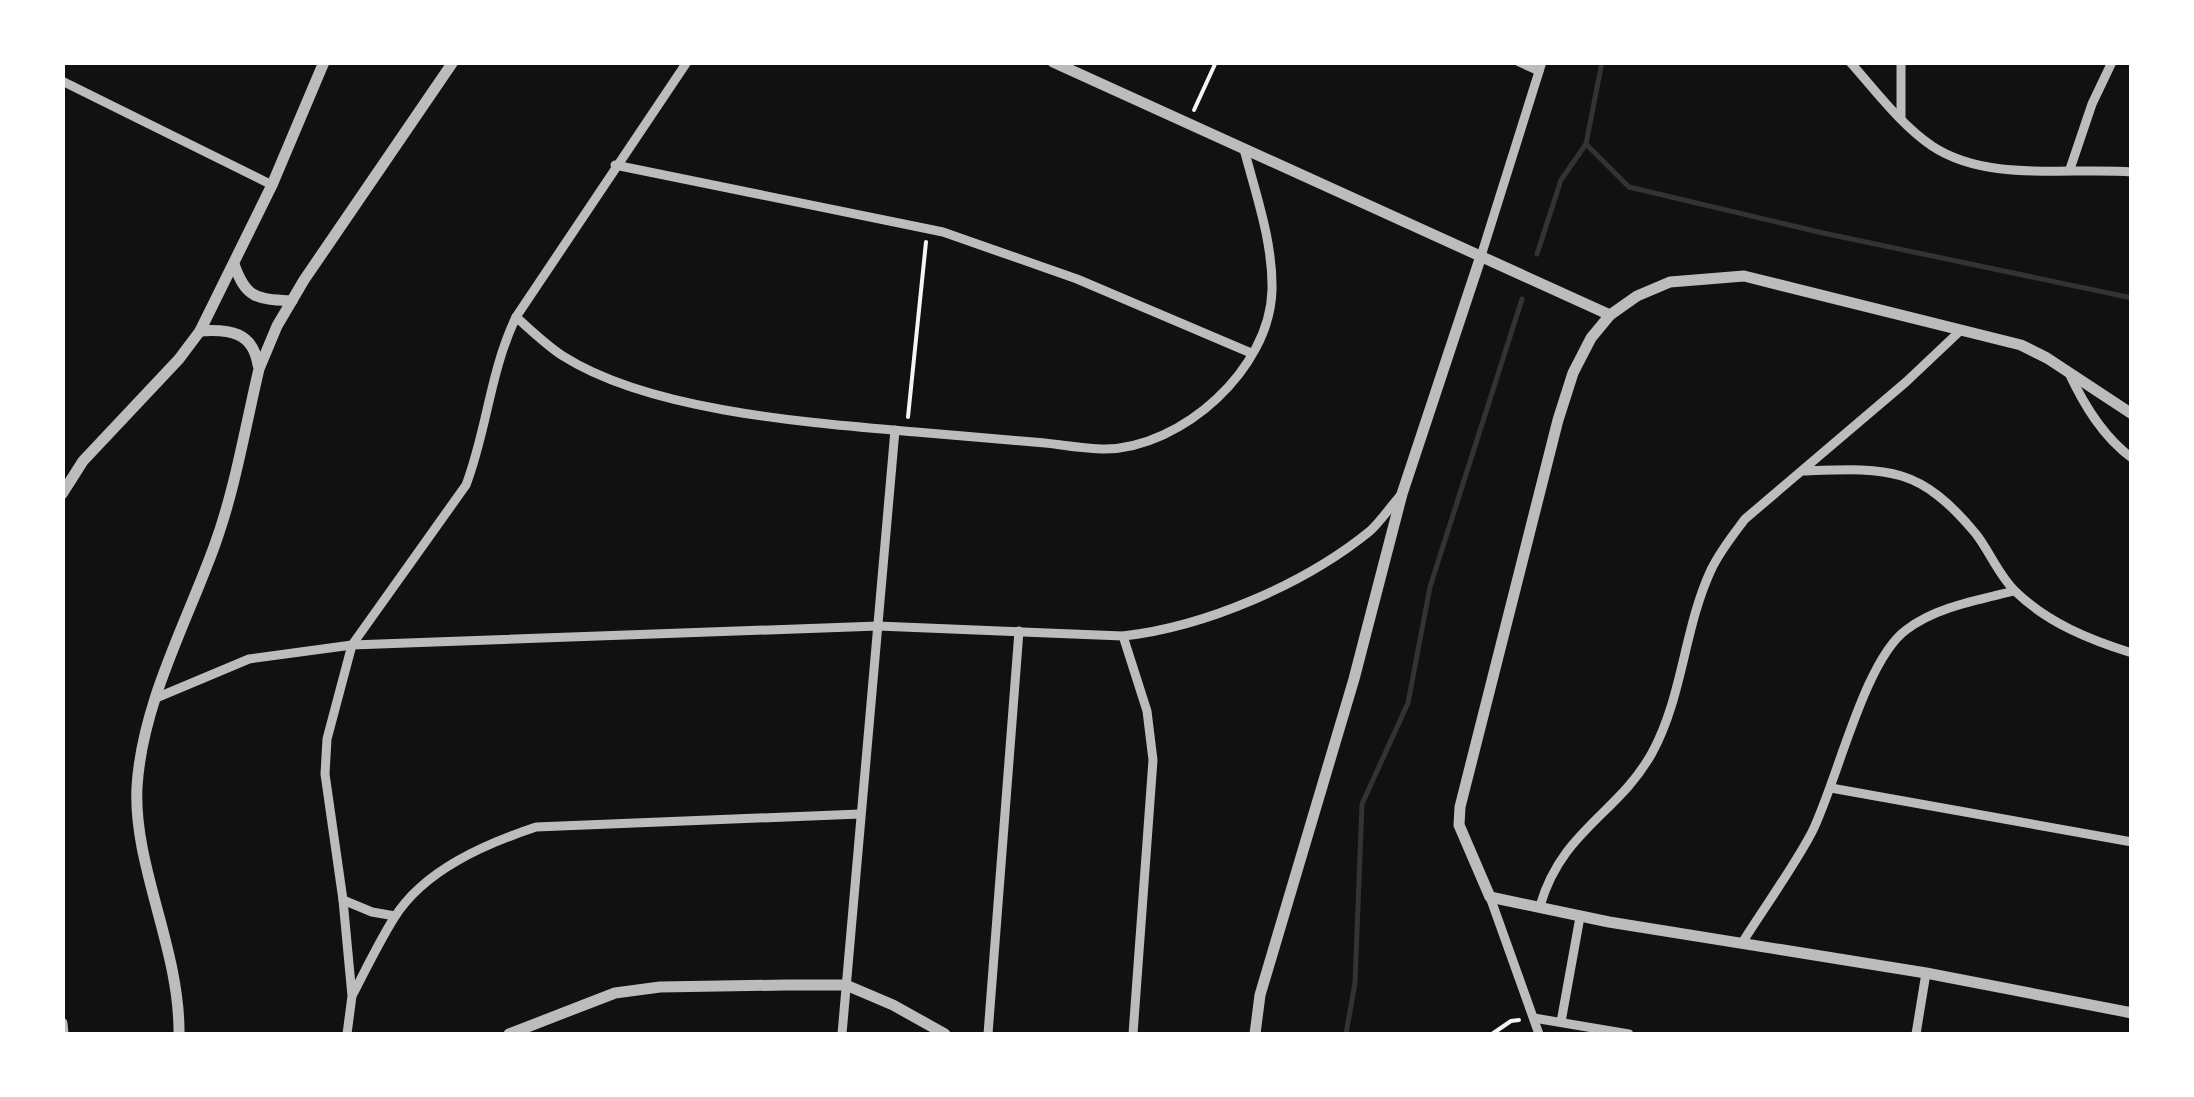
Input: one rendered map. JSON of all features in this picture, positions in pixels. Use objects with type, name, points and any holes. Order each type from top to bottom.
[{"type":"street","points":[[62,494],[83,461],[179,359],[200,331],[272,186],[324,62]]},
{"type":"street","points":[[179,1034],[172,959],[139,821],[137,787],[156,698],[221,526],[259,369],[292,301],[454,62]]},
{"type":"street","points":[[346,1034],[352,996],[325,774],[327,739],[352,645],[466,485],[503,344],[516,317],[687,62]]},
{"type":"street","points":[[1053,62],[1610,315]]},
{"type":"street","points":[[1255,1034],[1260,996],[1354,679],[1402,494],[1540,67],[1519,62]]},
{"type":"street","points":[[1850,62],[1901,118],[1935,148],[1978,165],[2132,172]]},
{"type":"street","points":[[1901,62],[1901,118]]},
{"type":"street","points":[[2070,169],[2092,104],[2112,62]]},
{"type":"street","points":[[62,81],[272,186]]},
{"type":"street","points":[[516,317],[563,356],[676,400],[895,430],[1108,449],[1158,437],[1190,421],[1238,379],[1265,324],[1272,294],[1270,253],[1244,150]]},
{"type":"street","points":[[615,165],[927,229],[1077,279],[1251,353]]},
{"type":"street","points":[[234,264],[248,292],[263,299],[292,301]]},
{"type":"street","points":[[1539,1034],[1490,897],[1459,826],[1460,807],[1558,420],[1590,338],[1610,315],[1637,296],[1670,282],[1744,276],[2020,345],[2132,414]]},
{"type":"street","points":[[200,331],[230,330],[247,338],[254,346],[259,369]]},
{"type":"street","points":[[1540,906],[1548,879],[1574,840],[1634,780],[1652,753],[1668,716],[1710,572],[1725,545],[1745,519],[1960,330]]},
{"type":"street","points":[[2069,373],[2083,403],[2120,450],[2132,458]]},
{"type":"street","points":[[842,1034],[895,430]]},
{"type":"street","points":[[1803,472],[1875,468],[1920,483],[1976,534],[2014,591],[2067,628],[2092,641],[2132,653]]},
{"type":"street","points":[[156,698],[249,659],[352,645],[878,626],[1123,636],[1162,632],[1282,585],[1335,556],[1373,528],[1402,494]]},
{"type":"street","points":[[1742,943],[1812,833],[1859,709],[1902,632],[1949,609],[2014,591]]},
{"type":"street","points":[[988,1034],[1020,631]]},
{"type":"street","points":[[1123,636],[1147,711],[1153,760],[1133,1034]]},
{"type":"street","points":[[1831,788],[2132,842]]},
{"type":"street","points":[[352,996],[395,916],[434,877],[502,838],[536,827],[860,814]]},
{"type":"street","points":[[1490,897],[2132,1013]]},
{"type":"street","points":[[343,900],[395,916]]},
{"type":"street","points":[[1561,1022],[1580,916]]},
{"type":"street","points":[[1916,1034],[1926,973]]},
{"type":"street","points":[[510,1034],[615,993],[645,989],[846,986],[892,1005],[944,1034]]},
{"type":"street","points":[[1534,1018],[1628,1034]]},
{"type":"street","points":[[62,1023],[64,1034]]},
{"type":"path","points":[[1188,123],[1216,62]]},
{"type":"path","points":[[906,431],[927,229]]},
{"type":"path","points":[[1492,1034],[1511,1022],[1534,1018]]},
{"type":"waterway","points":[[1602,62],[1586,144],[1629,187],[1823,233],[2132,298]]},
{"type":"waterway","points":[[1537,254],[1561,180],[1586,144]]},
{"type":"waterway","points":[[1346,1034],[1355,983],[1362,804],[1408,703],[1430,587],[1522,299]]}]
